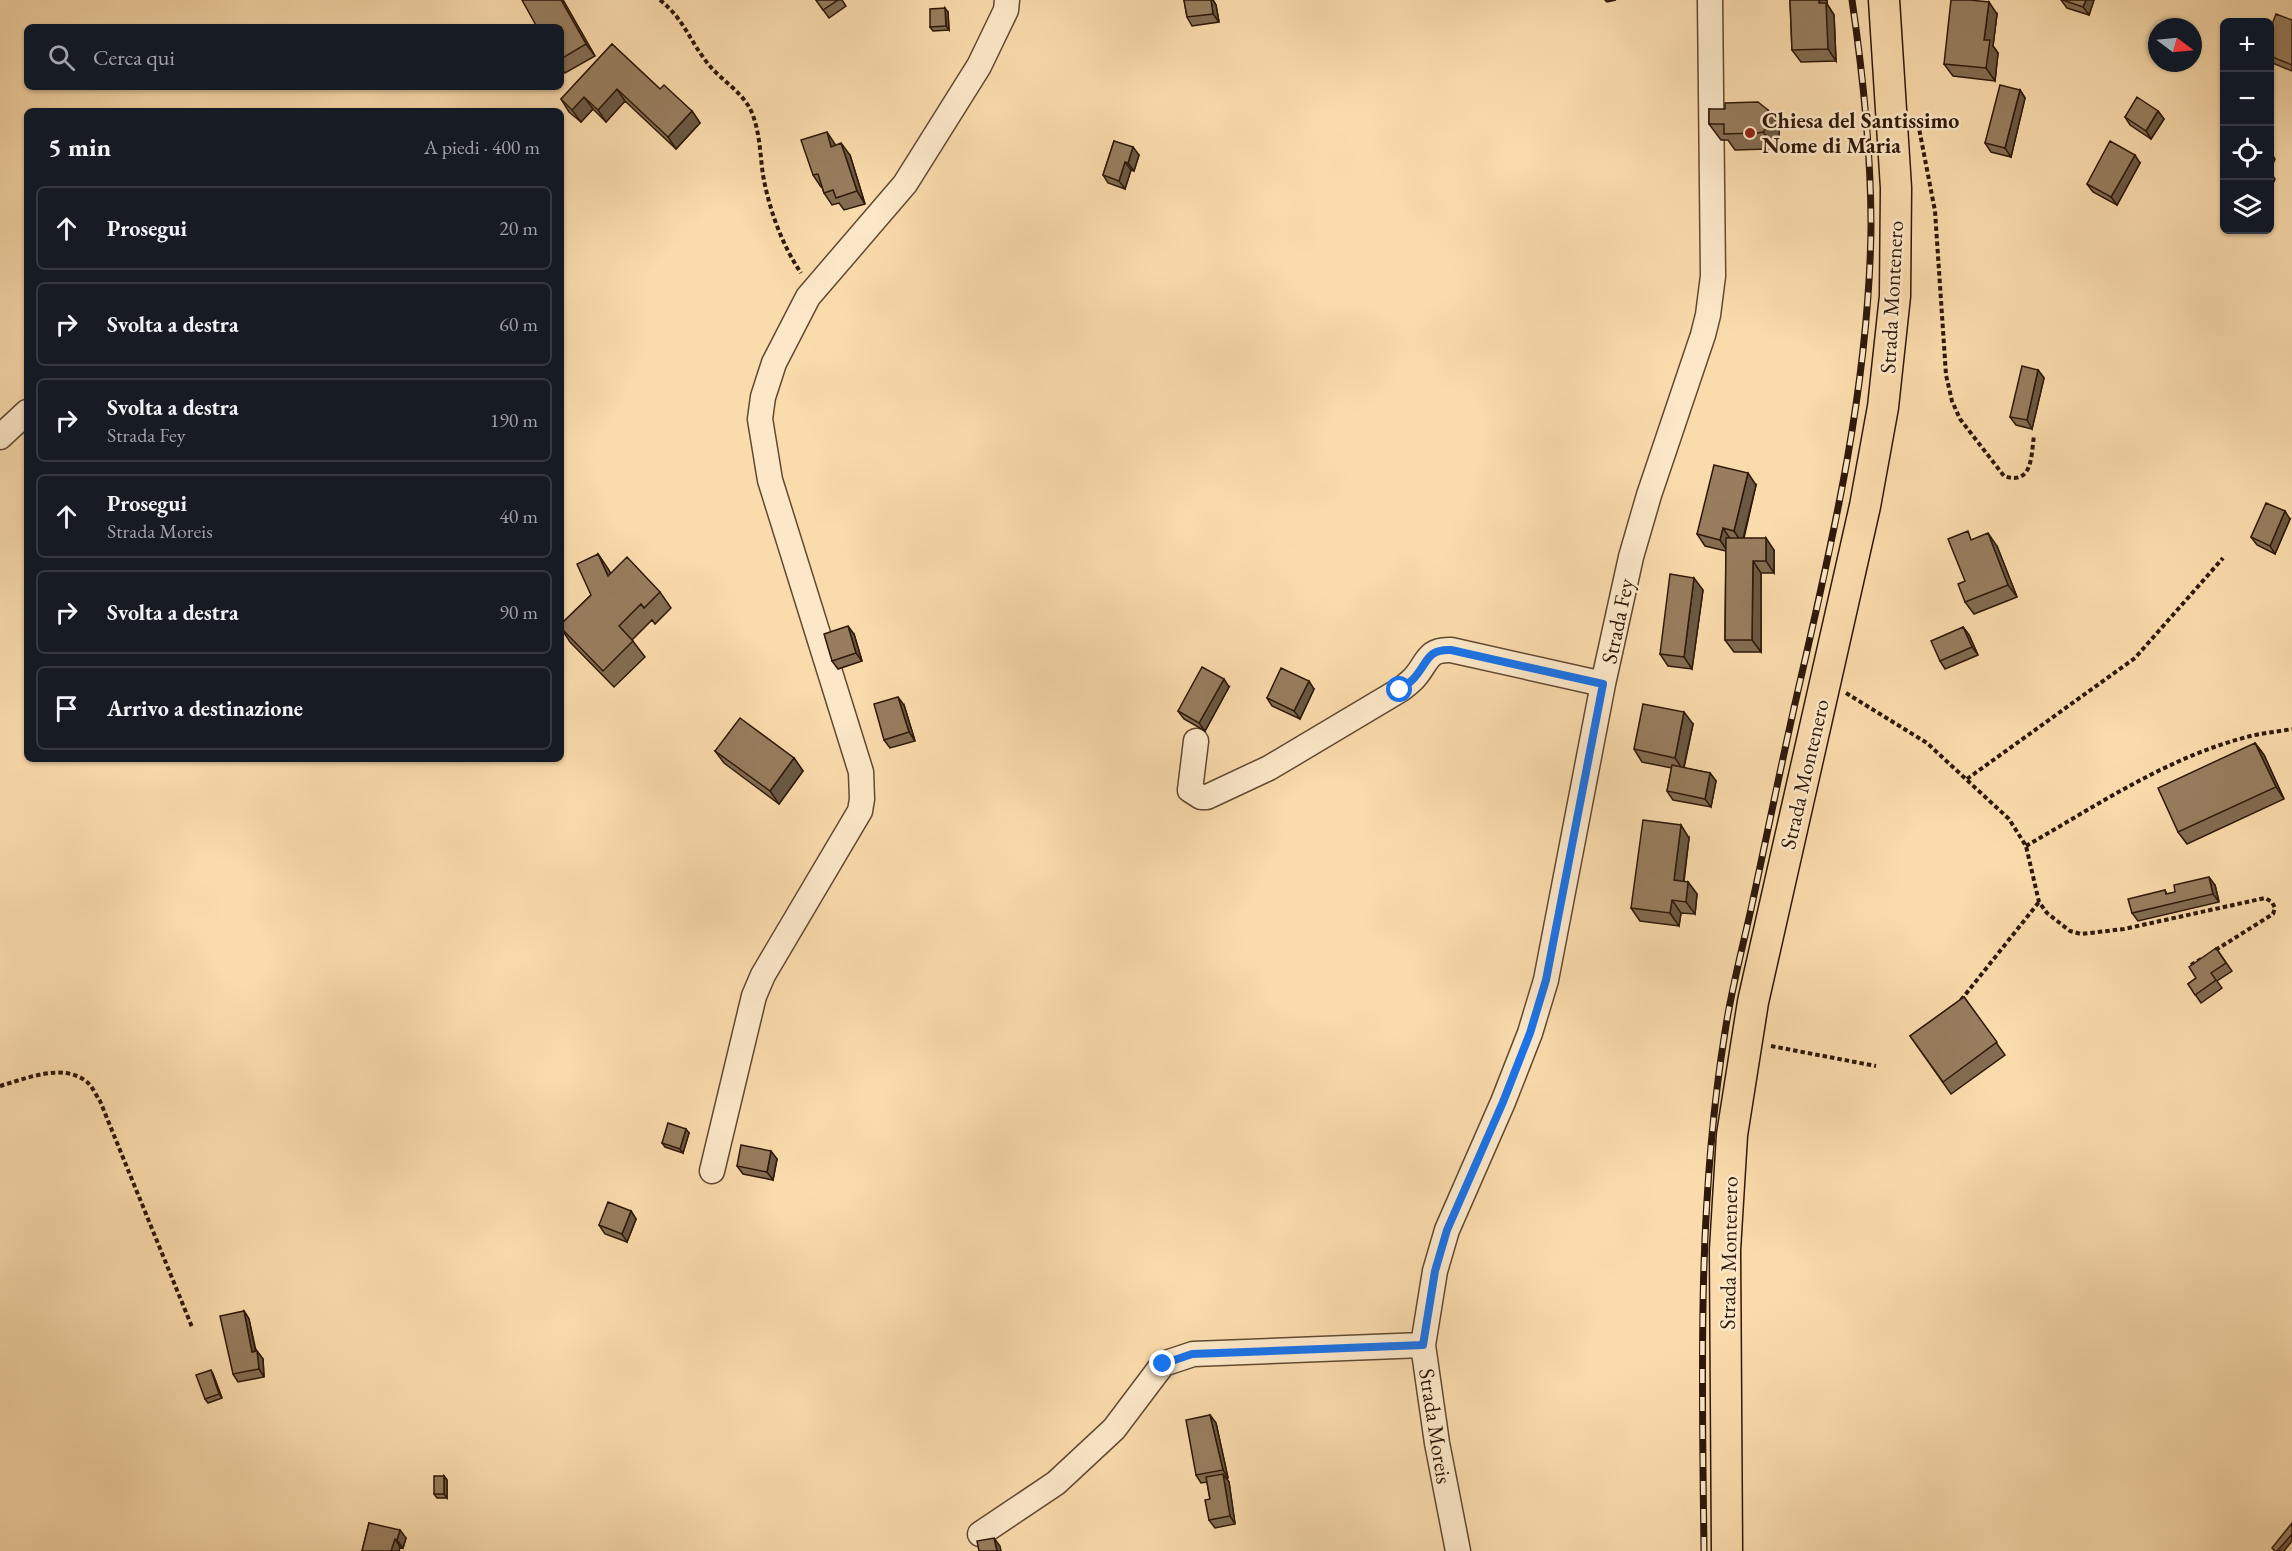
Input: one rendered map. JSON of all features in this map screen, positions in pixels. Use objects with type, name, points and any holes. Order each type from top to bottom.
[{"type":"main road","name":"Strada Montenero","points":[[1727,1551],[1725,1250],[1732,1135],[1753,1002],[1865,506],[1883,407],[1895,296],[1896,188],[1884,0]]},
{"type":"street","points":[[712,1171],[754,996],[763,975],[860,811],[862,799],[861,772],[770,480],[761,429],[763,396],[774,363],[810,294],[905,184],[979,66],[1006,10],[1008,0]]},
{"type":"street","name":"Strada Fey","points":[[1447,1230],[1503,1102],[1530,1033],[1546,980],[1630,557],[1708,315],[1713,276],[1710,0]]},
{"type":"street","points":[[0,437],[24,415]]},
{"type":"street","points":[[1196,741],[1190,790],[1201,797],[1207,797],[1269,768],[1400,690],[1415,678],[1431,654],[1440,649],[1603,684]]},
{"type":"street","name":"Strada Moreis","points":[[1447,1230],[1435,1271],[1423,1345],[1437,1443],[1458,1551]]},
{"type":"street","points":[[980,1534],[1056,1483],[1114,1429],[1163,1364],[1192,1354],[1423,1345]]},
{"type":"path","points":[[660,0],[684,24],[707,63],[744,100],[752,112],[759,138],[763,176],[770,207],[791,259],[810,294]]},
{"type":"path","points":[[1917,116],[1935,211],[1946,375],[1952,401],[1960,419],[2004,476],[2020,477],[2030,466],[2034,436]]},
{"type":"path","points":[[1967,779],[2135,658],[2223,558]]},
{"type":"path","points":[[1825,680],[1928,742],[2009,819],[2026,846],[2039,902],[2047,913],[2070,931],[2081,934],[2124,929],[2265,898],[2272,902],[2275,908],[2273,914],[2191,965]]},
{"type":"path","points":[[2026,846],[2148,776],[2210,749],[2247,736],[2292,729]]},
{"type":"path","points":[[1961,1000],[2039,902]]},
{"type":"path","points":[[1746,1041],[1876,1066]]},
{"type":"path","points":[[0,1086],[56,1072],[73,1074],[87,1082],[100,1101],[192,1327]]},
{"type":"building","points":[[522,0],[561,0],[586,44],[564,57],[564,24],[535,24]]},
{"type":"building","points":[[816,0],[838,0],[823,10]]},
{"type":"building","points":[[1184,0],[1211,0],[1213,14],[1187,17]]},
{"type":"building","points":[[1790,0],[1819,0],[1819,3],[1826,3],[1828,49],[1792,50]]},
{"type":"building","points":[[1951,0],[1989,2],[1984,40],[1990,40],[1986,68],[1944,64]]},
{"type":"building","points":[[2063,0],[2086,0],[2083,7]]},
{"type":"building","points":[[945,8],[946,26],[930,27],[930,9]]},
{"type":"building","points":[[2276,14],[2292,20],[2292,65],[2274,58]]},
{"type":"building","points":[[612,44],[660,89],[664,85],[692,111],[668,137],[617,89],[598,110],[584,97],[572,110],[561,99]]},
{"type":"building","points":[[2000,85],[2020,90],[2005,148],[1985,143]]},
{"type":"building","points":[[2137,97],[2158,111],[2146,131],[2125,117]]},
{"type":"building","points":[[1758,102],[1768,110],[1768,126],[1763,132],[1724,134],[1724,124],[1709,124],[1709,109],[1725,109],[1725,103]]},
{"type":"building","points":[[827,132],[831,147],[841,143],[857,191],[836,198],[833,190],[824,193],[818,174],[813,175],[801,140]]},
{"type":"building","points":[[1114,141],[1133,147],[1119,181],[1103,175]]},
{"type":"building","points":[[2110,141],[2135,155],[2111,197],[2087,184]]},
{"type":"building","points":[[2022,366],[2038,370],[2027,420],[2010,417]]},
{"type":"building","points":[[1714,465],[1748,473],[1734,531],[1723,528],[1720,540],[1697,534]]},
{"type":"building","points":[[2266,503],[2285,511],[2270,546],[2251,537]]},
{"type":"building","points":[[1968,531],[1971,540],[1988,533],[2008,585],[1965,602],[1958,584],[1965,581],[1948,539]]},
{"type":"building","points":[[1726,538],[1766,538],[1766,561],[1753,561],[1752,640],[1725,640]]},
{"type":"building","points":[[598,554],[608,576],[627,557],[660,592],[644,608],[641,604],[619,626],[633,641],[603,671],[564,631],[564,621],[591,595],[577,564]]},
{"type":"building","points":[[1670,574],[1694,578],[1684,657],[1660,654]]},
{"type":"building","points":[[848,626],[856,653],[832,661],[824,634]]},
{"type":"building","points":[[1963,627],[1972,647],[1940,661],[1931,641]]},
{"type":"building","points":[[1202,667],[1224,679],[1199,723],[1178,711]]},
{"type":"building","points":[[1281,668],[1309,681],[1294,711],[1267,698]]},
{"type":"building","points":[[898,697],[909,732],[884,740],[874,704]]},
{"type":"building","points":[[1643,704],[1684,712],[1675,758],[1634,749]]},
{"type":"building","points":[[740,718],[794,758],[770,791],[715,751]]},
{"type":"building","points":[[2255,743],[2276,787],[2178,832],[2158,788]]},
{"type":"building","points":[[1672,765],[1710,773],[1705,799],[1667,791]]},
{"type":"building","points":[[1643,820],[1681,825],[1674,880],[1688,882],[1686,902],[1672,900],[1670,913],[1631,908]]},
{"type":"building","points":[[2209,877],[2213,894],[2132,913],[2128,899],[2165,890],[2166,894],[2175,892],[2174,885]]},
{"type":"building","points":[[2216,948],[2226,963],[2211,973],[2216,980],[2195,995],[2188,984],[2196,978],[2189,967]]},
{"type":"building","points":[[1964,997],[1997,1042],[1943,1082],[1910,1036]]},
{"type":"building","points":[[668,1123],[686,1129],[680,1149],[662,1143]]},
{"type":"building","points":[[741,1145],[771,1151],[767,1172],[737,1166]]},
{"type":"building","points":[[608,1202],[631,1211],[622,1234],[599,1225]]},
{"type":"building","points":[[244,1311],[252,1352],[257,1351],[259,1369],[233,1374],[220,1316]]},
{"type":"building","points":[[211,1370],[219,1394],[205,1399],[196,1375]]},
{"type":"building","points":[[1210,1415],[1223,1470],[1196,1475],[1186,1420]]},
{"type":"building","points":[[1223,1474],[1230,1516],[1209,1520],[1205,1500],[1210,1499],[1206,1477]]},
{"type":"building","points":[[434,1476],[444,1476],[444,1494],[434,1494]]},
{"type":"building","points":[[369,1523],[400,1530],[391,1551],[362,1551]]},
{"type":"building","points":[[2292,1523],[2292,1534],[2275,1551],[2272,1548]]},
{"type":"building","points":[[994,1538],[997,1551],[979,1551],[977,1541]]},
{"type":"railway","points":[[1704,1551],[1703,1291],[1716,1097],[1733,986],[1837,516],[1857,401],[1864,343],[1869,285],[1870,170],[1860,56],[1852,0]]},
{"type":"place","name":"Chiesa del Santissimo Nome di Maria","points":[[1750,133]]},
{"type":"route","points":[[1163,1364],[1192,1354],[1423,1345],[1435,1271],[1447,1230],[1503,1102],[1530,1033],[1546,980],[1603,684],[1440,649],[1431,654],[1415,678],[1400,690]]}]
